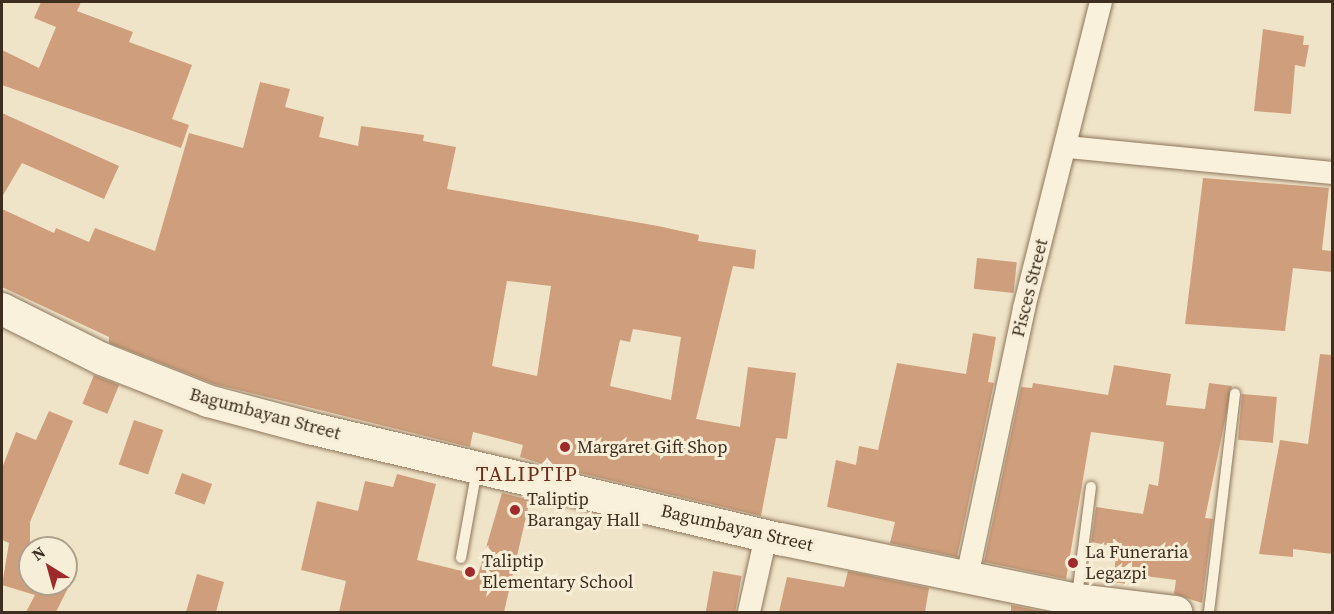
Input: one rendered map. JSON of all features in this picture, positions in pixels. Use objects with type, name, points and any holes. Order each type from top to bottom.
[{"type":"main road","name":"Bagumbayan Street","points":[[2,309],[102,359],[208,401],[766,536],[1077,600],[1176,612]]},
{"type":"street","name":"Pisces Street","points":[[967,577],[1024,308],[1067,147],[1101,2]]},
{"type":"street","points":[[1067,147],[1332,172]]},
{"type":"street","points":[[749,612],[766,536]]},
{"type":"lane","points":[[1209,612],[1235,394]]},
{"type":"lane","points":[[461,558],[477,466]]},
{"type":"lane","points":[[1077,600],[1091,487]]},
{"type":"building","points":[[41,2],[81,2],[77,11],[133,32],[129,42],[192,65],[172,119],[189,125],[181,148],[2,85],[2,50],[39,68],[56,27],[34,18]]},
{"type":"building","points":[[1263,29],[1304,36],[1303,45],[1309,45],[1305,67],[1295,65],[1291,114],[1254,111]]},
{"type":"building","points":[[260,82],[290,89],[285,107],[324,117],[319,137],[358,146],[361,126],[424,135],[423,141],[456,147],[447,189],[658,226],[699,235],[698,241],[756,250],[754,269],[733,266],[696,419],[740,427],[748,367],[796,373],[787,439],[776,438],[761,516],[546,465],[520,457],[523,445],[473,432],[470,447],[214,384],[109,343],[109,337],[2,287],[2,209],[54,233],[56,228],[89,242],[95,228],[155,251],[189,133],[243,148]],"holes":[[[507,281],[551,286],[537,376],[492,366]],[[633,329],[681,337],[671,400],[610,386],[620,340],[630,342]]]},
{"type":"building","points":[[2,113],[119,166],[104,199],[22,163],[2,197]]},
{"type":"building","points":[[1203,178],[1329,188],[1322,250],[1332,251],[1332,272],[1293,268],[1285,331],[1185,324]]},
{"type":"building","points":[[977,258],[1017,262],[1014,293],[974,289]]},
{"type":"building","points":[[973,333],[996,337],[988,382],[994,383],[957,557],[890,543],[895,522],[827,507],[836,460],[856,465],[859,446],[878,450],[897,363],[966,374]]},
{"type":"building","points":[[1320,354],[1332,355],[1332,554],[1293,549],[1293,557],[1259,554],[1280,440],[1308,444]]},
{"type":"building","points":[[1114,365],[1171,374],[1166,405],[1205,409],[1209,383],[1232,386],[1205,518],[1213,519],[1202,603],[1174,594],[1176,580],[1136,575],[1135,585],[1113,582],[1117,547],[1091,542],[1096,507],[1143,514],[1149,484],[1158,486],[1164,442],[1091,432],[1066,579],[984,562],[1021,387],[1032,388],[1033,383],[1108,395]]},
{"type":"building","points":[[94,375],[119,385],[107,414],[82,404]]},
{"type":"building","points":[[1242,394],[1277,397],[1273,443],[1238,440]]},
{"type":"building","points":[[49,411],[73,421],[30,522],[30,536],[18,536],[18,590],[2,585],[9,543],[2,540],[2,468],[16,432],[36,440]]},
{"type":"building","points":[[134,420],[163,430],[148,475],[119,464]]},
{"type":"building","points":[[182,473],[212,484],[205,505],[174,494]]},
{"type":"building","points":[[397,474],[436,484],[417,560],[478,575],[502,493],[530,500],[504,612],[339,612],[346,581],[301,570],[317,501],[358,511],[365,481],[393,487]]},
{"type":"building","points":[[713,571],[742,576],[735,612],[706,612]]},
{"type":"building","points":[[848,571],[929,588],[925,612],[779,612],[787,577],[844,587]]},
{"type":"building","points":[[197,574],[224,582],[216,612],[186,612]]},
{"type":"building","points":[[34,596],[64,596],[56,612],[26,612]]},
{"type":"building","points":[[1011,605],[1045,612],[1011,612]]},
{"type":"place","name":"Margaret Gift Shop","points":[[565,447]]},
{"type":"place","name":"Taliptip Barangay Hall","points":[[515,510]]},
{"type":"place","name":"La Funeraria Legazpi","points":[[1073,563]]},
{"type":"place","name":"Taliptip Elementary School","points":[[470,572]]},
{"type":"district","name":"TALIPTIP","points":[[527,474]]}]
